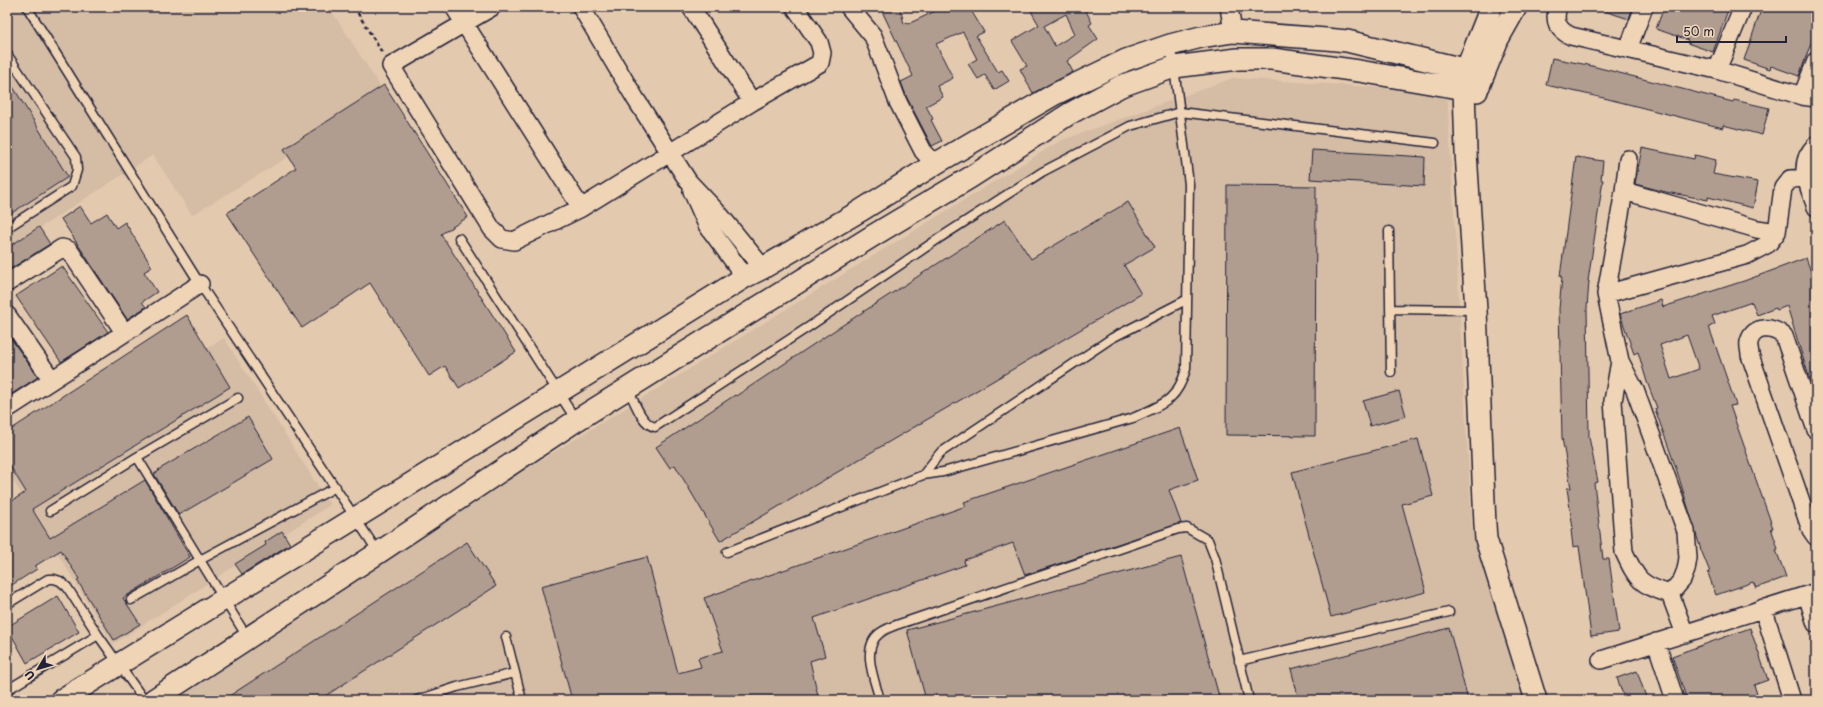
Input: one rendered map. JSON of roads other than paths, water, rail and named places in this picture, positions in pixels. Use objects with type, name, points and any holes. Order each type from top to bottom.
[{"type":"street","points":[[454,7],[581,208]]},
{"type":"street","points":[[492,7],[391,66],[492,229],[502,239],[514,241],[581,208],[752,102],[820,63],[822,54],[819,42],[795,7]]},
{"type":"street","points":[[581,7],[688,181],[707,225],[754,272]]},
{"type":"street","points":[[691,7],[752,102]]},
{"type":"street","points":[[848,7],[874,36],[898,102],[923,151],[935,164]]},
{"type":"street","points":[[1229,7],[1233,32]]},
{"type":"street","points":[[1491,7],[1464,112],[1476,310],[1486,539],[1536,700]]},
{"type":"street","points":[[1473,81],[1516,7]]},
{"type":"street","points":[[1558,7],[1556,21],[1558,28],[1571,36],[1717,70],[1809,97],[1816,61]]},
{"type":"street","points":[[1628,49],[1644,7]]},
{"type":"street","points":[[1717,70],[1743,7]]},
{"type":"street","points":[[61,700],[754,272],[860,212],[935,164],[1055,94],[1126,60],[1170,45],[1201,37],[1233,32],[1261,33],[1347,41],[1473,81]]},
{"type":"street","points":[[152,700],[378,553],[577,420],[874,235],[971,177],[1083,105],[1121,86],[1174,67],[1238,59],[1272,59],[1359,71],[1473,81]]},
{"type":"street","points":[[1816,144],[1809,152],[1804,166],[1806,178],[1816,207]]},
{"type":"street","points":[[1628,159],[1606,294],[1620,361],[1635,390],[1686,531],[1688,558],[1686,570],[1682,580],[1670,594]]},
{"type":"street","points":[[1606,294],[1747,255],[1768,244],[1777,232],[1783,188],[1790,179],[1806,178]]},
{"type":"street","points":[[1624,191],[1756,229],[1777,232]]},
{"type":"street","points":[[860,212],[874,235]]},
{"type":"street","points":[[7,283],[62,248],[65,248],[69,250],[124,332]]},
{"type":"street","points":[[7,409],[200,284]]},
{"type":"street","points":[[7,314],[52,380]]},
{"type":"street","points":[[1816,430],[1784,336],[1778,331],[1772,329],[1762,329],[1752,336],[1749,343],[1750,355],[1811,530],[1816,537]]},
{"type":"street","points":[[1620,361],[1613,401],[1624,552],[1632,570],[1641,582],[1651,588],[1670,594]]},
{"type":"street","points":[[1670,594],[1685,634]]},
{"type":"street","points":[[1600,660],[1812,594],[1816,624]]},
{"type":"street","points":[[1763,608],[1792,700]]},
{"type":"street","points":[[1656,642],[1675,700]]},
{"type":"lane","points":[[27,7],[200,284],[336,487],[378,553]]},
{"type":"lane","points":[[727,552],[923,475],[943,472],[1132,418],[1158,406],[1174,396],[1182,384],[1186,369],[1189,184],[1170,45]]},
{"type":"lane","points":[[7,54],[76,157],[78,170],[72,186],[7,228]]},
{"type":"lane","points":[[628,389],[643,418],[649,425],[655,427],[810,326],[940,237],[1042,172],[1130,126],[1180,112],[1435,143]]},
{"type":"lane","points":[[1388,231],[1391,372]]},
{"type":"lane","points":[[459,238],[577,420]]},
{"type":"lane","points":[[923,475],[940,453],[1112,338],[1186,300]]},
{"type":"lane","points":[[1390,309],[1476,310]]},
{"type":"lane","points":[[50,511],[137,457],[238,398]]},
{"type":"lane","points":[[137,457],[248,638]]},
{"type":"lane","points":[[131,600],[200,560],[336,487]]},
{"type":"lane","points":[[880,700],[869,655],[871,647],[879,633],[914,619],[1183,528],[1197,532],[1208,540],[1215,558],[1249,700]]},
{"type":"lane","points":[[7,604],[48,579],[54,578],[60,581],[67,587],[98,636],[144,700]]},
{"type":"lane","points":[[1240,661],[1448,612]]},
{"type":"lane","points":[[7,690],[98,636]]},
{"type":"lane","points":[[506,637],[522,700]]},
{"type":"lane","points":[[417,700],[457,687],[515,672]]}]
